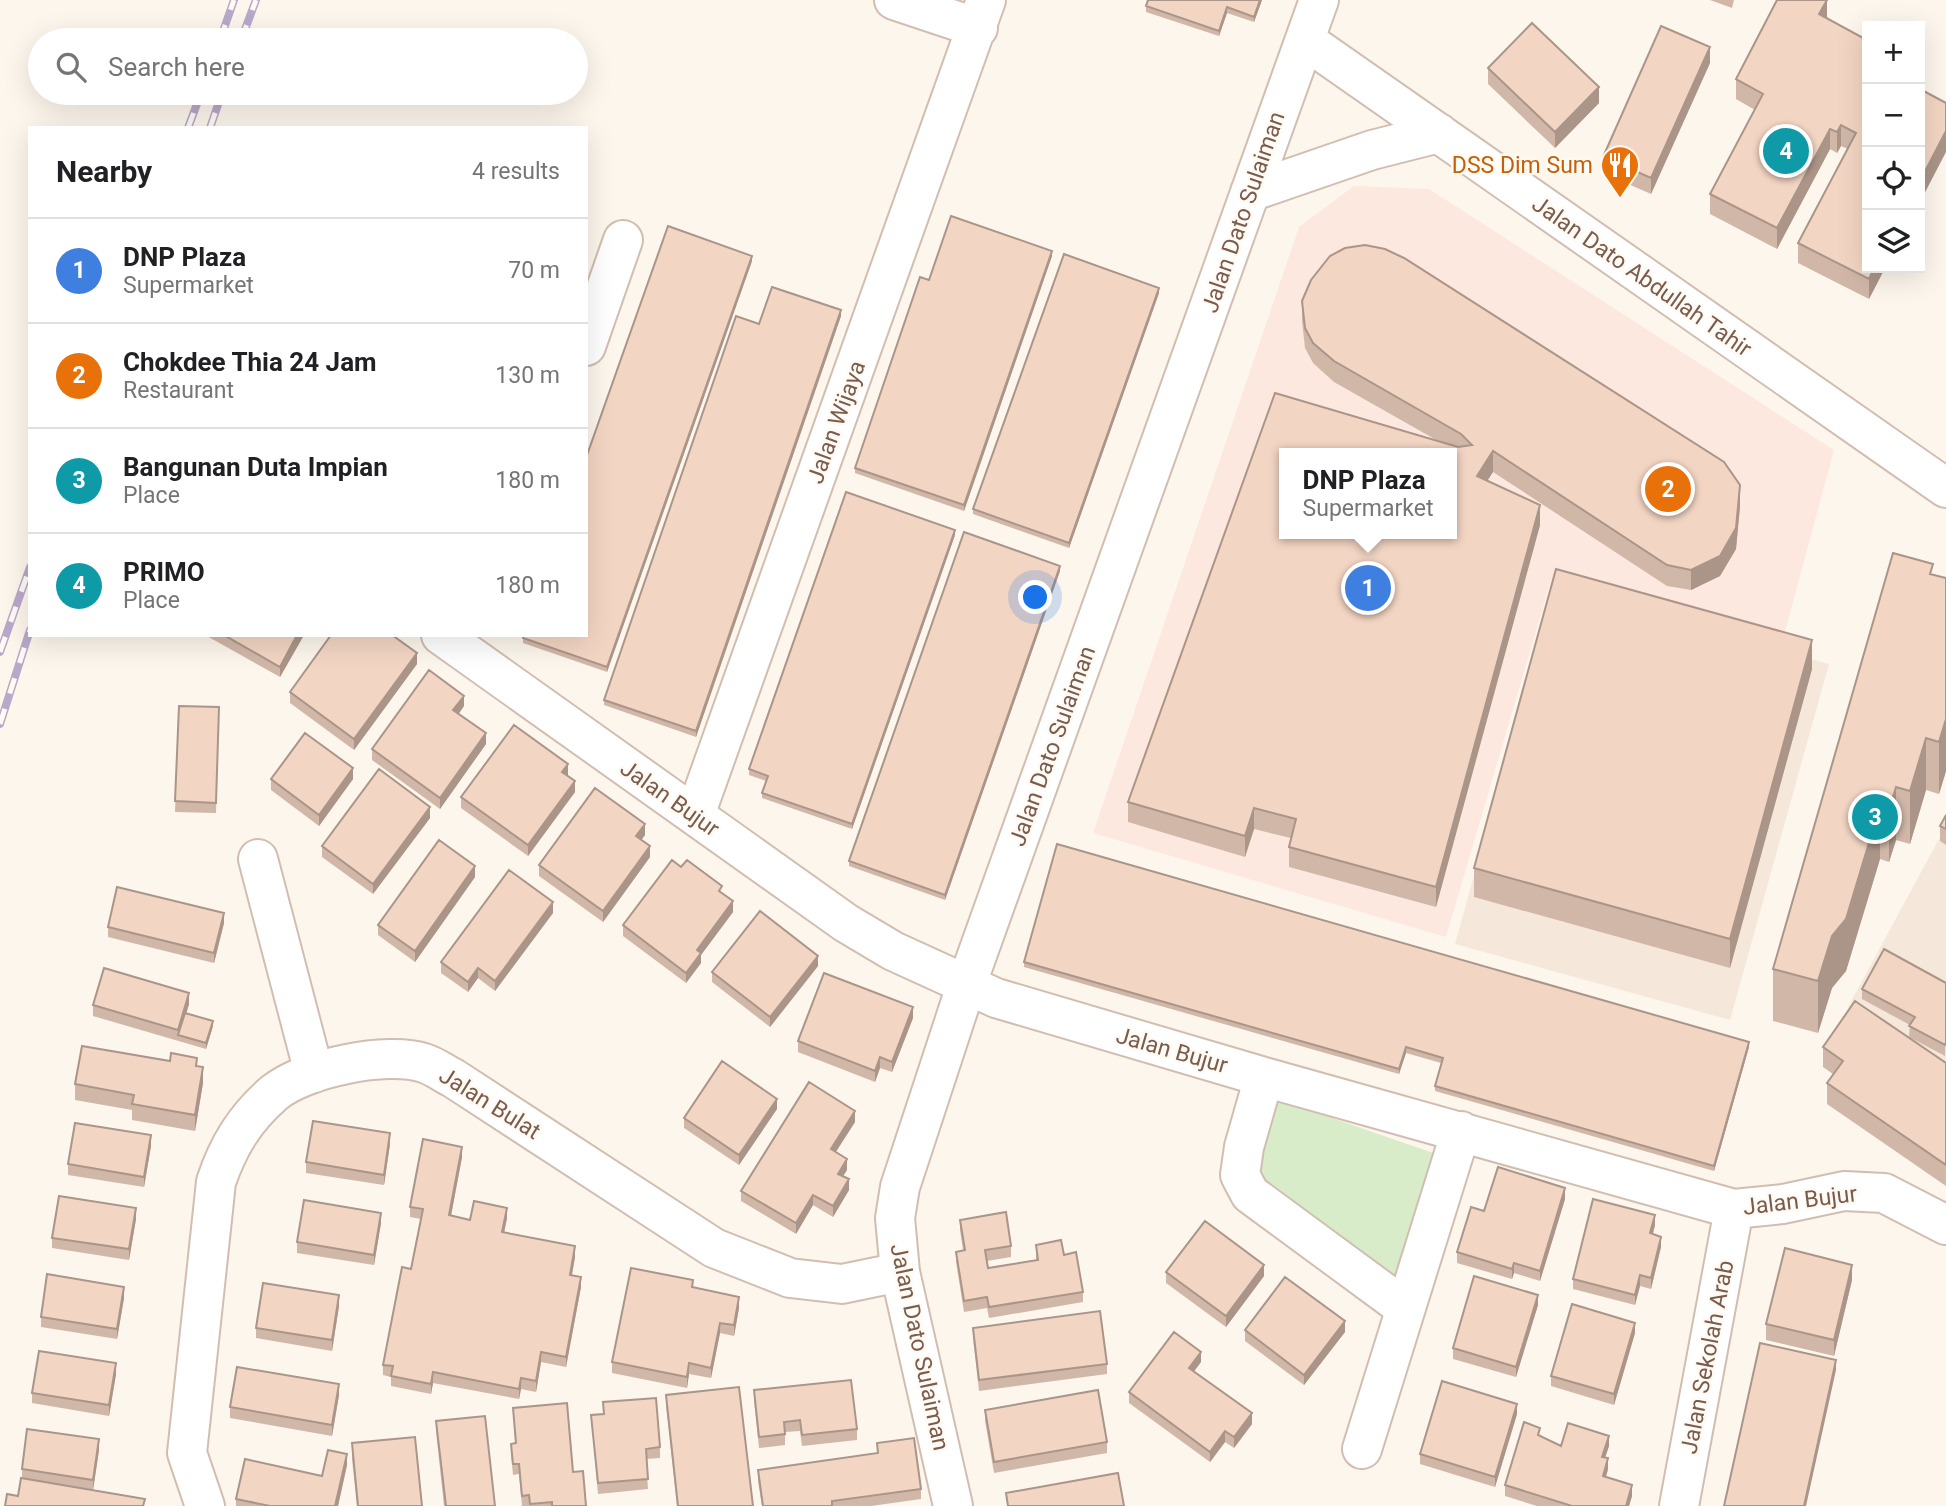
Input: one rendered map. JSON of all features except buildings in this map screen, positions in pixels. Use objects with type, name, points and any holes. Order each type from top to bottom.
[{"type":"street","name":"Jalan Wijaya","points":[[695,815],[982,14],[894,0]]},
{"type":"street","name":"Jalan Dato Sulaiman","points":[[953,1506],[900,1272],[895,1218],[900,1187],[966,986],[1319,0]]},
{"type":"street","name":"Jalan Dato Abdullah Tahir","points":[[1305,40],[1946,488]]},
{"type":"street","points":[[1250,192],[1372,150],[1439,133]]},
{"type":"street","points":[[588,340],[623,240]]},
{"type":"street","name":"Jalan Bujur","points":[[447,637],[480,648],[695,815],[846,923],[893,951],[996,998],[1264,1077],[1734,1209],[1783,1204],[1844,1191],[1884,1193],[1946,1225]]},
{"type":"street","points":[[258,859],[314,1073]]},
{"type":"street","name":"Jalan Bulat","points":[[205,1506],[187,1453],[216,1182],[227,1151],[246,1122],[276,1091],[314,1073],[372,1060],[423,1062],[453,1077],[714,1248],[790,1278],[842,1284],[900,1272]]},
{"type":"street","points":[[1264,1077],[1244,1147],[1240,1175],[1250,1194],[1405,1308]]},
{"type":"street","points":[[1363,1449],[1461,1131]]},
{"type":"street","name":"Jalan Sekolah Arab","points":[[1679,1506],[1734,1209]]},
{"type":"shaded area","points":[[1354,186],[1429,189],[1834,450],[1783,639],[1551,580],[1446,937],[1093,833],[1299,227]]},
{"type":"shaded area","points":[[1554,587],[1829,664],[1730,1020],[1455,944]]},
{"type":"shaded area","points":[[1946,826],[1946,1068],[1848,1007]]},
{"type":"green space","points":[[1271,1097],[1442,1156],[1393,1278],[1262,1185],[1255,1163]]},
{"type":"railway","points":[[224,28],[234,0]]},
{"type":"railway","points":[[246,28],[256,0]]},
{"type":"railway","points":[[189,126],[197,105]]},
{"type":"railway","points":[[211,126],[218,105]]},
{"type":"railway","points":[[0,652],[28,573]]},
{"type":"railway","points":[[0,724],[28,636]]},
{"type":"place","name":"PRIMO","points":[[1786,151]]},
{"type":"place","name":"DSS Dim Sum","points":[[1620,199]]},
{"type":"place","name":"Chokdee Thia 24 Jam","points":[[1668,489]]},
{"type":"place","name":"DNP Plaza","points":[[1368,588]]},
{"type":"place","name":"Bangunan Duta Impian","points":[[1875,817]]}]
